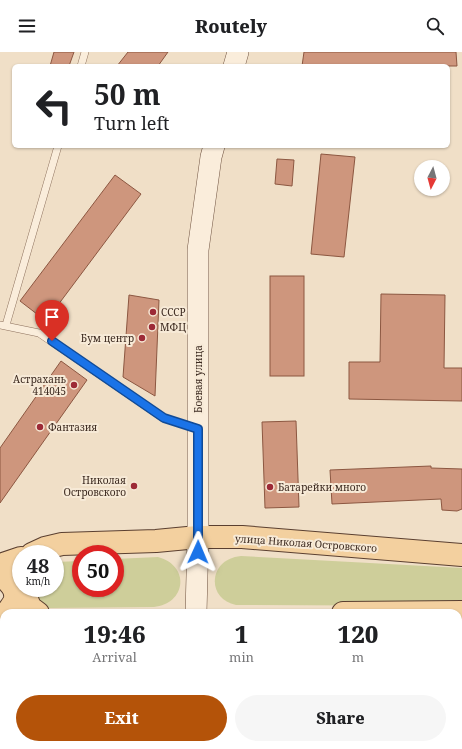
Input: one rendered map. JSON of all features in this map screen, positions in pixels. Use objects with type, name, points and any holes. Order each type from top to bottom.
[{"type":"main road","points":[[235,64],[238,52]]},
{"type":"main road","name":"Боевая улица","points":[[196,609],[198,537],[198,250],[213,148]]},
{"type":"main road","name":"улица Николая Островского","points":[[58,545],[156,541],[198,537],[242,537],[462,555]]},
{"type":"main road","points":[[0,565],[12,561]]},
{"type":"main road","points":[[0,574],[10,584],[14,592],[15,601],[9,609]]},
{"type":"main road","points":[[26,597],[30,607],[33,609]]},
{"type":"lane","points":[[82,64],[85,52]]},
{"type":"lane","points":[[57,148],[3,325],[39,333],[164,418],[198,429]]},
{"type":"green space","points":[[241,556],[462,568],[462,606],[236,605],[226,601],[219,595],[216,588],[215,579],[217,571],[222,564],[230,559]]},
{"type":"green space","points":[[158,557],[169,562],[176,568],[180,576],[178,592],[173,599],[165,604],[154,607],[46,608],[37,597],[64,597],[64,562],[72,561],[72,597],[124,597],[124,559]]},
{"type":"building","points":[[54,52],[74,52],[70,64],[51,64]]},
{"type":"building","points":[[128,52],[168,52],[159,64],[119,64]]},
{"type":"building","points":[[304,52],[456,52],[457,66],[450,66],[450,64],[302,64]]},
{"type":"building","points":[[321,154],[355,157],[344,257],[311,254]]},
{"type":"building","points":[[277,159],[294,160],[292,186],[275,184]]},
{"type":"building","points":[[115,175],[141,194],[46,321],[20,301]]},
{"type":"building","points":[[270,276],[304,276],[304,376],[270,376]]},
{"type":"building","points":[[381,294],[445,295],[444,368],[462,368],[462,401],[349,399],[349,362],[380,362]]},
{"type":"building","name":"Бум центр","points":[[129,295],[159,300],[155,396],[123,377]]},
{"type":"building","points":[[61,361],[87,380],[0,503],[0,448]]},
{"type":"building","points":[[296,421],[299,507],[265,508],[262,422]]},
{"type":"building","points":[[431,466],[431,468],[462,469],[462,509],[457,511],[442,510],[441,499],[332,504],[330,470]]},
{"type":"place","name":"СССР","points":[[153,312]]},
{"type":"place","name":"МФЦ","points":[[152,327]]},
{"type":"place","name":"Бум центр","points":[[142,338]]},
{"type":"place","name":"Астрахань 414045","points":[[74,385]]},
{"type":"place","name":"Фантазия","points":[[40,427]]},
{"type":"place","name":"Николая Островского","points":[[134,486]]},
{"type":"place","name":"Батарейки много","points":[[270,487]]},
{"type":"route","points":[[52,341],[164,418],[198,429],[198,552]]}]
